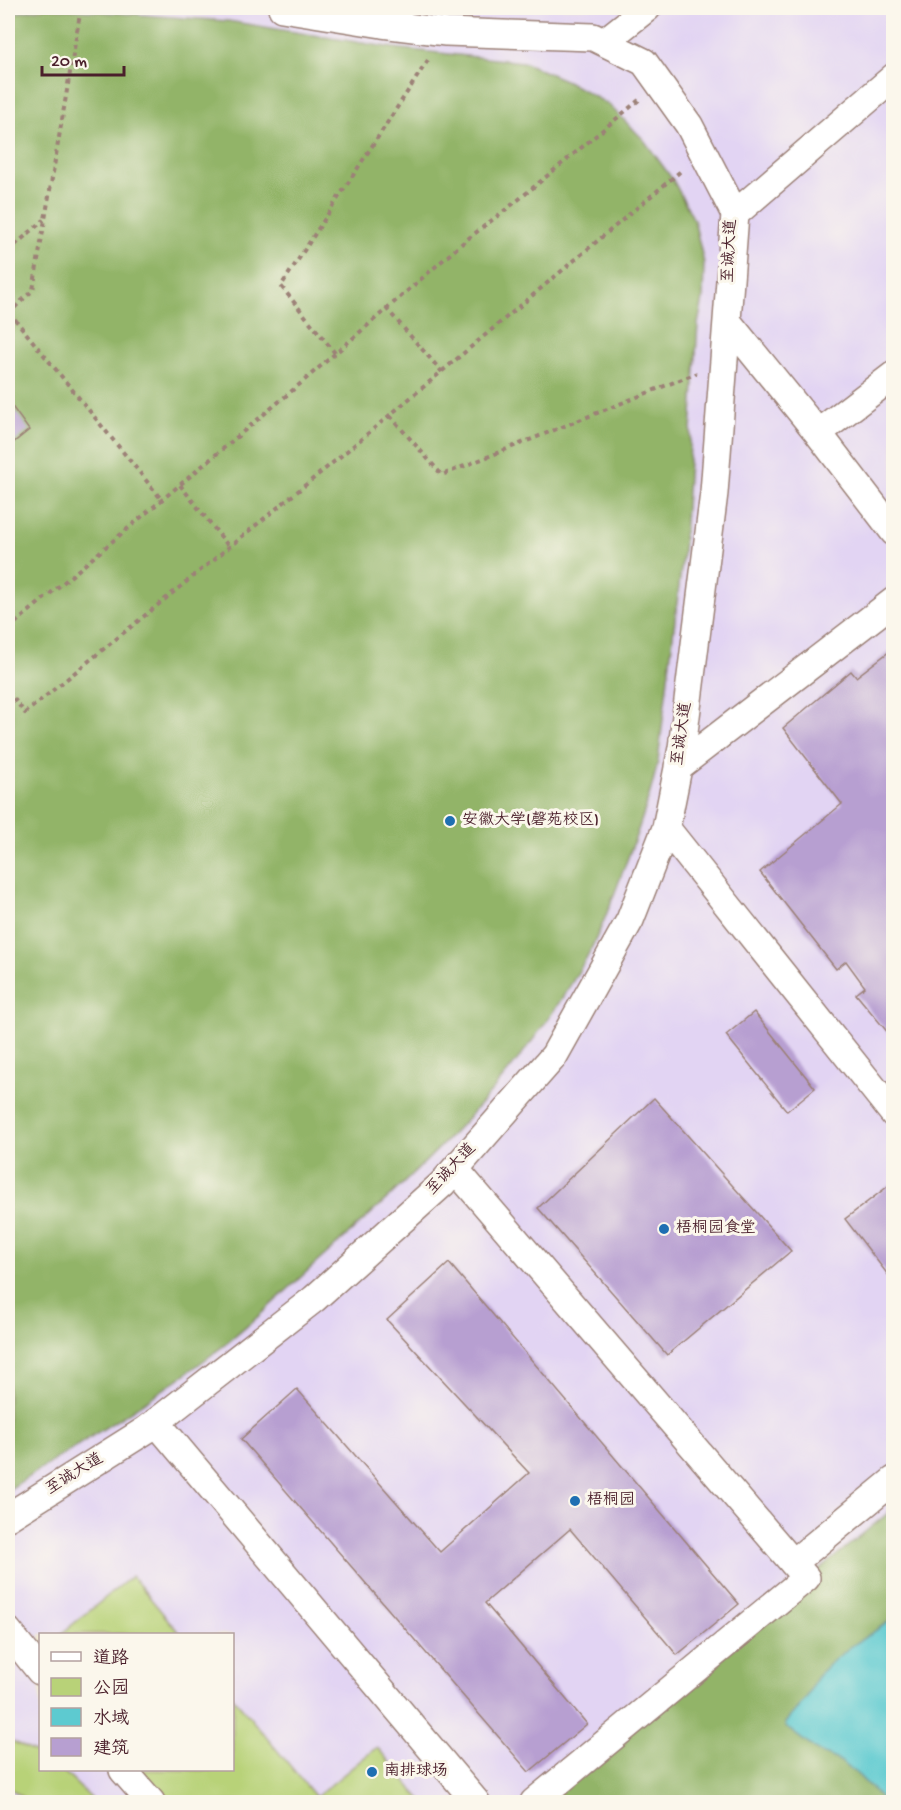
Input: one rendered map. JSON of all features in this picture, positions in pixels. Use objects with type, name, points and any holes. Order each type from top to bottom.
[{"type":"street","name":"至诚大道","points":[[8,1517],[156,1422],[314,1299],[442,1184],[554,1056],[630,920],[666,828],[678,767],[714,493],[735,214],[689,125],[644,62],[593,37],[446,32],[382,24],[313,10],[282,8]]},
{"type":"street","points":[[604,42],[646,8]]},
{"type":"street","points":[[735,214],[894,77]]},
{"type":"street","points":[[727,321],[818,433],[894,532]]},
{"type":"street","points":[[818,433],[894,375]]},
{"type":"street","points":[[678,767],[894,601]]},
{"type":"street","points":[[666,828],[894,1114]]},
{"type":"street","points":[[455,1169],[806,1578],[534,1803]]},
{"type":"street","points":[[156,1422],[476,1803]]},
{"type":"street","points":[[793,1563],[894,1480]]},
{"type":"street","points":[[8,1631],[39,1670]]},
{"type":"street","points":[[124,1771],[151,1803]]},
{"type":"path","points":[[81,8],[33,290],[8,313],[162,500]]},
{"type":"path","points":[[335,353],[281,286],[446,32]]},
{"type":"path","points":[[8,629],[465,241],[659,83]]},
{"type":"path","points":[[8,692],[25,713],[390,416],[703,152]]},
{"type":"path","points":[[8,250],[45,219]]},
{"type":"path","points":[[386,308],[442,372]]},
{"type":"path","points":[[390,416],[442,475],[724,362]]},
{"type":"path","points":[[180,485],[229,547]]},
{"type":"shaded area","name":"安徽大学(磬苑校区)","points":[[8,8],[893,8],[893,1802],[8,1802]]},
{"type":"green space","points":[[45,8],[228,21],[393,48],[523,62],[567,81],[608,104],[644,140],[673,180],[694,220],[704,263],[683,553],[658,761],[633,844],[605,918],[583,964],[529,1046],[465,1121],[396,1191],[254,1321],[185,1374],[8,1490],[8,14]]},
{"type":"green space","points":[[893,1509],[893,1802],[540,1802],[669,1698]]},
{"type":"green space","points":[[132,1576],[179,1633],[62,1633]]},
{"type":"green space","points":[[234,1698],[316,1797],[377,1747],[423,1802],[150,1802],[124,1771],[234,1771]]},
{"type":"green space","points":[[8,1739],[39,1754],[39,1771],[63,1771],[95,1802],[30,1802],[8,1787]]},
{"type":"water","points":[[893,1619],[894,1791],[885,1802],[858,1775],[840,1761],[819,1752],[786,1727],[785,1723],[807,1697],[816,1678],[827,1666],[850,1647]]},
{"type":"building","points":[[8,401],[29,430],[8,447]]},
{"type":"building","points":[[894,648],[894,1040],[856,994],[865,987],[846,961],[836,969],[760,872],[842,804],[783,728],[851,671],[856,677]]},
{"type":"building","points":[[754,1012],[815,1088],[787,1111],[726,1035]]},
{"type":"building","name":"梧桐园食堂","points":[[654,1098],[791,1251],[667,1355],[538,1208]]},
{"type":"building","points":[[891,1184],[894,1187],[894,1278],[892,1280],[845,1219]]},
{"type":"building","name":"梧桐园","points":[[449,1263],[739,1604],[677,1655],[570,1529],[485,1603],[587,1724],[529,1772],[241,1439],[297,1389],[440,1552],[529,1473],[387,1320]]},
{"type":"place","name":"安徽大学(磬苑校区)","points":[[450,821]]},
{"type":"place","name":"梧桐园食堂","points":[[664,1229]]},
{"type":"place","name":"梧桐园","points":[[575,1501]]},
{"type":"place","name":"南排球场","points":[[372,1772]]}]
